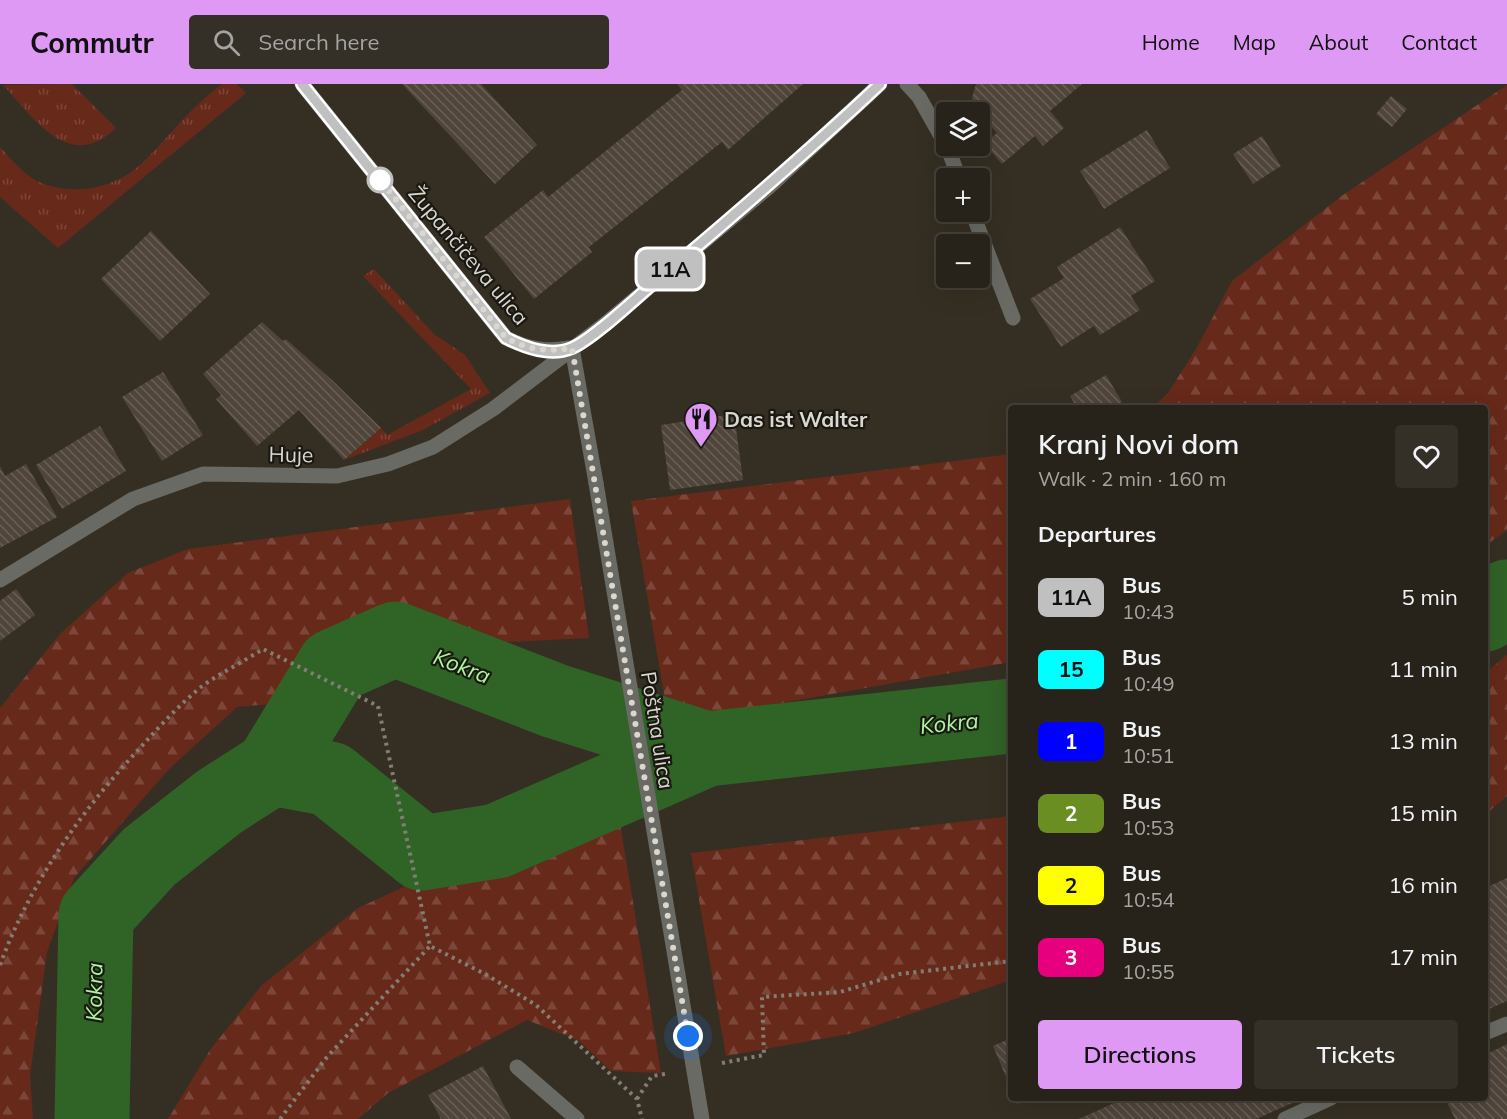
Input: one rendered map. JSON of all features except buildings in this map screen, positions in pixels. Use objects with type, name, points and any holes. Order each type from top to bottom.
[{"type":"street","name":"Župančičeva ulica","points":[[302,84],[506,338],[525,347],[549,351],[572,348]]},
{"type":"street","points":[[572,348],[605,324],[769,187],[880,84]]},
{"type":"street","points":[[907,84],[919,97],[936,126]]},
{"type":"street","points":[[976,222],[1013,318]]},
{"type":"street","name":"Poštna ulica","points":[[572,348],[702,1119]]},
{"type":"street","name":"Huje","points":[[0,580],[133,499],[203,474],[337,476],[388,464],[433,447],[494,409],[572,348]]},
{"type":"street","points":[[1488,1032],[1507,1024]]},
{"type":"street","points":[[517,1067],[577,1119]]},
{"type":"street","points":[[1285,1119],[1325,1101]]},
{"type":"path","points":[[0,965],[13,929],[49,864],[103,788],[164,722],[202,687],[263,649],[378,706],[429,944],[536,1005],[637,1099],[642,1119]]},
{"type":"path","points":[[280,1119],[327,1057],[429,944]]},
{"type":"path","points":[[764,1055],[762,997],[840,992],[900,974],[1008,961]]},
{"type":"green space","points":[[72,84],[116,128],[99,140],[83,145],[68,143],[40,125],[3,85]]},
{"type":"green space","points":[[222,84],[237,84],[246,93],[58,248],[0,197],[0,147],[26,174],[50,186],[77,189],[105,185],[118,180],[140,165],[200,102]]},
{"type":"green space","points":[[1507,85],[1507,530],[1488,544],[1488,405],[1155,405],[1168,393],[1196,349],[1232,281],[1343,195]]},
{"type":"green space","points":[[374,269],[434,334],[465,355],[490,393],[423,430],[344,460],[381,428],[387,435],[471,389],[363,276]]},
{"type":"green space","points":[[1008,454],[1008,663],[669,723],[631,501]]},
{"type":"green space","points":[[570,499],[589,638],[401,647],[295,702],[237,707],[169,769],[74,878],[47,952],[30,1076],[33,1119],[0,1119],[0,708],[60,634],[128,573],[188,549]]},
{"type":"green space","points":[[1507,655],[1507,796],[1488,812],[1488,671]]},
{"type":"green space","points":[[1008,816],[1008,981],[854,1033],[726,1056],[691,853]]},
{"type":"green space","points":[[620,823],[661,1073],[611,1071],[579,1041],[527,1020],[388,1093],[358,1119],[168,1119],[210,1050],[261,986],[358,908],[434,873],[457,852],[512,837]]},
{"type":"waterway","name":"Kokra","points":[[1488,612],[1507,597]]},
{"type":"waterway","name":"Kokra","points":[[272,768],[334,666],[395,639],[555,701],[707,749]]},
{"type":"waterway","name":"Kokra","points":[[92,1119],[96,915],[149,857],[219,802],[272,768],[330,779],[422,853],[497,841],[707,749],[1008,716]]},
{"type":"bus line","name":"11A","points":[[302,84],[506,338],[525,347],[549,351],[572,348],[605,324],[769,187],[880,84]]},
{"type":"place","name":"Das ist Walter","points":[[701,448]]},
{"type":"route","points":[[380,180],[378,177],[506,338],[525,347],[549,351],[572,348],[688,1036]]}]
